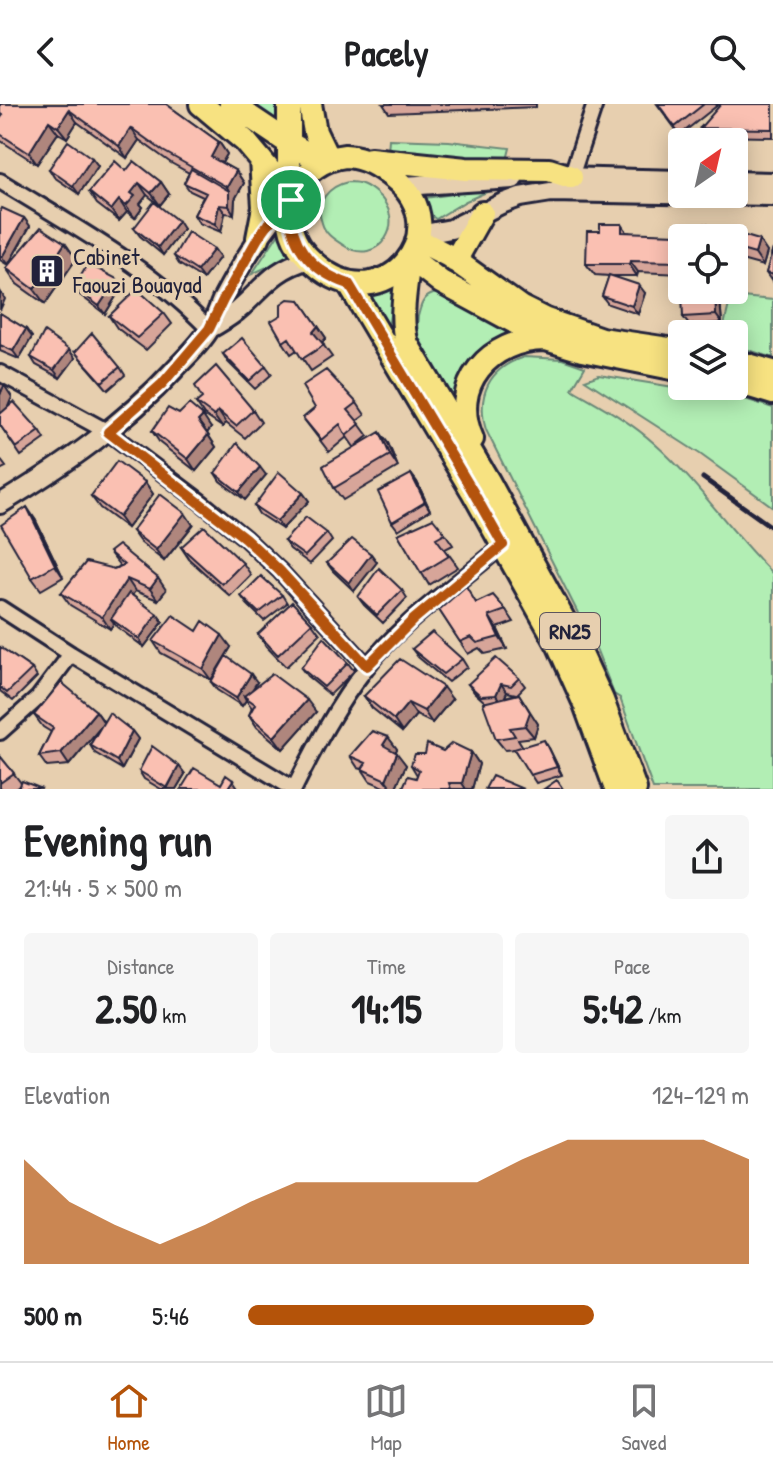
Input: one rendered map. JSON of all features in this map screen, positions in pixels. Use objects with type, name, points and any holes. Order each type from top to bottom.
[{"type":"main road","points":[[201,104],[245,141],[293,195]]},
{"type":"main road","points":[[231,104],[289,143],[325,161]]},
{"type":"main road","points":[[289,104],[293,195]]},
{"type":"main road","points":[[310,104],[325,161]]},
{"type":"main road","points":[[293,195],[306,173],[325,161],[345,156],[442,167],[549,170],[568,184]]},
{"type":"main road","points":[[362,158],[404,186]]},
{"type":"main road","points":[[258,238],[264,207],[261,159]]},
{"type":"main road","name":"RN25","points":[[404,186],[416,205],[419,217],[403,315],[407,344],[480,468],[574,639],[589,669],[635,789]]},
{"type":"main road","name":"RN25","points":[[293,195],[290,221],[302,251],[332,277],[349,284],[472,490],[559,646],[616,789]]},
{"type":"main road","points":[[455,261],[482,213]]},
{"type":"main road","points":[[349,284],[368,284],[387,278],[395,273],[414,248],[455,261],[495,291],[546,320],[601,339],[668,349]]},
{"type":"main road","name":"RN25","points":[[414,248],[441,282],[546,339],[582,350],[668,367]]},
{"type":"main road","name":"RN25","points":[[480,468],[465,415],[466,401],[475,375],[483,363],[505,346],[546,339]]},
{"type":"main road","points":[[748,365],[773,372]]},
{"type":"main road","points":[[748,385],[773,393]]},
{"type":"street","points":[[568,184],[595,104]]},
{"type":"street","points":[[404,186],[668,180]]},
{"type":"street","points":[[0,181],[114,251],[189,308],[209,329]]},
{"type":"street","points":[[748,181],[773,182]]},
{"type":"street","points":[[414,248],[520,197],[568,184],[773,196]]},
{"type":"street","points":[[0,504],[108,432],[162,384],[209,329],[258,238],[293,195]]},
{"type":"street","points":[[209,329],[232,315],[267,280],[309,259]]},
{"type":"street","points":[[0,373],[108,432],[245,538],[280,571],[367,666]]},
{"type":"street","points":[[0,608],[294,789],[327,727],[367,666],[413,620],[503,545]]},
{"type":"street","points":[[0,732],[38,698],[71,654]]},
{"type":"green space","points":[[247,104],[281,104],[280,127]]},
{"type":"green space","points":[[389,139],[449,141],[510,148],[506,164],[388,152]]},
{"type":"green space","points":[[348,182],[360,183],[373,190],[386,204],[390,216],[390,228],[385,238],[368,251],[356,251],[343,245],[323,227],[320,208],[325,196],[335,187]]},
{"type":"green space","points":[[496,188],[436,219],[424,201],[425,198]]},
{"type":"green space","points":[[279,233],[297,253],[252,274]]},
{"type":"green space","points":[[372,287],[394,290],[388,328],[374,303]]},
{"type":"green space","points":[[437,293],[480,313],[513,334],[488,346],[471,361],[459,382],[453,409],[426,361],[418,334],[420,309],[428,296]]},
{"type":"green space","points":[[748,298],[773,300],[773,358],[748,350],[748,320],[725,320],[729,304],[748,304]]},
{"type":"green space","points":[[524,357],[562,359],[585,367],[572,389],[625,421],[655,444],[773,574],[773,789],[653,789],[620,698],[614,694],[597,651],[486,430],[483,405],[488,384],[502,368]]},
{"type":"green space","points":[[599,375],[668,386],[668,400],[748,400],[773,408],[773,507],[700,454],[585,380]]},
{"type":"building","points":[[0,104],[166,104],[219,142],[211,157],[236,171],[227,187],[163,151],[131,128],[119,146],[69,110],[58,127],[49,121],[29,153],[0,134],[3,115]]},
{"type":"building","points":[[658,104],[704,104],[675,127]]},
{"type":"building","points":[[721,104],[773,104],[773,129],[700,128]]},
{"type":"building","points":[[68,141],[92,158],[73,186],[49,169]]},
{"type":"building","points":[[115,161],[126,171],[134,161],[161,182],[151,193],[139,183],[131,193],[135,196],[126,206],[119,200],[111,210],[89,192]]},
{"type":"building","points":[[191,169],[229,191],[229,206],[219,205],[215,224],[194,215],[206,193],[184,183]]},
{"type":"building","points":[[154,202],[178,221],[158,247],[134,228]]},
{"type":"building","points":[[2,208],[24,218],[2,257],[0,212]]},
{"type":"building","points":[[600,224],[622,224],[622,232],[668,234],[668,262],[586,264],[587,231],[600,231]]},
{"type":"building","points":[[41,227],[65,243],[34,289],[6,268]]},
{"type":"building","points":[[188,232],[214,249],[197,271],[174,256]]},
{"type":"building","points":[[748,237],[759,240],[755,254],[748,252]]},
{"type":"building","points":[[773,249],[773,275],[766,273]]},
{"type":"building","points":[[88,264],[117,279],[99,306],[74,287]]},
{"type":"building","points":[[609,275],[639,285],[632,306],[602,296]]},
{"type":"building","points":[[137,289],[164,313],[137,338],[109,316]]},
{"type":"building","points":[[288,299],[300,300],[318,326],[313,332],[324,345],[302,359],[289,338],[283,342],[271,321],[281,315],[281,304]]},
{"type":"building","points":[[682,304],[716,304],[716,315],[683,317]]},
{"type":"building","points":[[0,313],[26,329],[13,351],[0,345]]},
{"type":"building","points":[[44,332],[69,350],[54,370],[31,357]]},
{"type":"building","points":[[92,333],[120,367],[102,382],[75,352]]},
{"type":"building","points":[[242,338],[266,366],[249,381],[223,354]]},
{"type":"building","points":[[216,366],[253,410],[236,426],[218,411],[214,416],[196,403],[202,398],[195,386]]},
{"type":"building","points":[[326,370],[357,403],[348,410],[360,424],[346,436],[340,424],[321,440],[303,418],[315,408],[302,386]]},
{"type":"building","points":[[14,402],[40,431],[16,448],[0,425],[0,414]]},
{"type":"building","points":[[189,404],[203,416],[198,421],[208,435],[188,459],[152,431],[168,408],[179,414]]},
{"type":"building","points":[[380,432],[390,455],[334,488],[323,466]]},
{"type":"building","points":[[237,443],[260,467],[239,492],[215,473]]},
{"type":"building","points":[[117,461],[145,482],[119,517],[91,496]]},
{"type":"building","points":[[279,472],[303,493],[277,521],[254,506]]},
{"type":"building","points":[[411,474],[425,502],[392,522],[378,492]]},
{"type":"building","points":[[160,494],[185,513],[156,550],[132,531]]},
{"type":"building","points":[[27,507],[55,565],[32,578],[1,525]]},
{"type":"building","points":[[306,517],[327,533],[305,556],[284,541]]},
{"type":"building","points":[[433,518],[445,533],[436,538],[449,556],[421,573],[398,534]]},
{"type":"building","points":[[204,526],[243,563],[222,584],[181,547]]},
{"type":"building","points":[[352,539],[371,554],[349,583],[327,563]]},
{"type":"building","points":[[118,545],[158,578],[150,589],[127,579],[102,617],[61,593],[86,562],[114,569],[124,565],[109,552]]},
{"type":"building","points":[[379,568],[402,590],[377,615],[358,597]]},
{"type":"building","points":[[261,576],[282,595],[259,613],[241,596]]},
{"type":"building","points":[[466,586],[476,603],[493,595],[506,610],[489,616],[499,637],[477,643],[471,637],[460,642],[439,610]]},
{"type":"building","points":[[129,593],[157,614],[139,639],[111,619]]},
{"type":"building","points":[[292,602],[312,623],[278,655],[258,634]]},
{"type":"building","points":[[173,615],[197,631],[203,621],[222,635],[203,669],[153,641]]},
{"type":"building","points":[[432,632],[462,659],[443,674],[412,649]]},
{"type":"building","points":[[324,637],[348,663],[324,687],[301,668]]},
{"type":"building","points":[[0,647],[32,669],[7,693],[0,687]]},
{"type":"building","points":[[226,656],[251,674],[236,698],[211,682]]},
{"type":"building","points":[[496,658],[519,678],[511,686],[501,684],[496,695],[481,696],[468,684]]},
{"type":"building","points":[[400,659],[443,687],[424,711],[408,703],[394,720],[364,696]]},
{"type":"building","points":[[272,674],[307,700],[274,737],[249,715],[255,704],[244,696]]},
{"type":"building","points":[[61,682],[96,711],[61,753],[39,756],[53,728],[34,715]]},
{"type":"building","points":[[519,694],[530,712],[525,726],[510,728],[515,736],[496,739],[483,703]]},
{"type":"building","points":[[109,713],[132,731],[117,761],[90,745]]},
{"type":"building","points":[[372,731],[388,737],[383,745],[397,753],[386,780],[362,769],[366,763],[350,756]]},
{"type":"building","points":[[544,740],[557,767],[530,775],[514,749]]},
{"type":"building","points":[[452,743],[471,752],[462,783],[449,783],[451,789],[403,787],[408,776],[416,778],[419,770],[411,765],[415,754],[425,754],[427,744],[443,751]]},
{"type":"building","points":[[152,746],[179,766],[167,788],[139,771]]},
{"type":"building","points":[[0,756],[14,773],[0,783]]},
{"type":"building","points":[[194,768],[221,784],[226,775],[233,780],[227,789],[181,789]]},
{"type":"building","points":[[492,776],[523,789],[485,789]]},
{"type":"building","points":[[557,780],[563,789],[544,789]]},
{"type":"building","points":[[22,781],[42,789],[19,789]]},
{"type":"railway","points":[[703,478],[773,528]]},
{"type":"place","name":"Cabinet Faouzi Bouayad","points":[[47,271]]},
{"type":"route","points":[[291,200],[290,221],[296,242],[309,259],[325,272],[349,284],[503,545],[413,620],[367,666],[280,571],[245,538],[108,432],[187,357],[209,329],[258,238],[291,200]]}]
